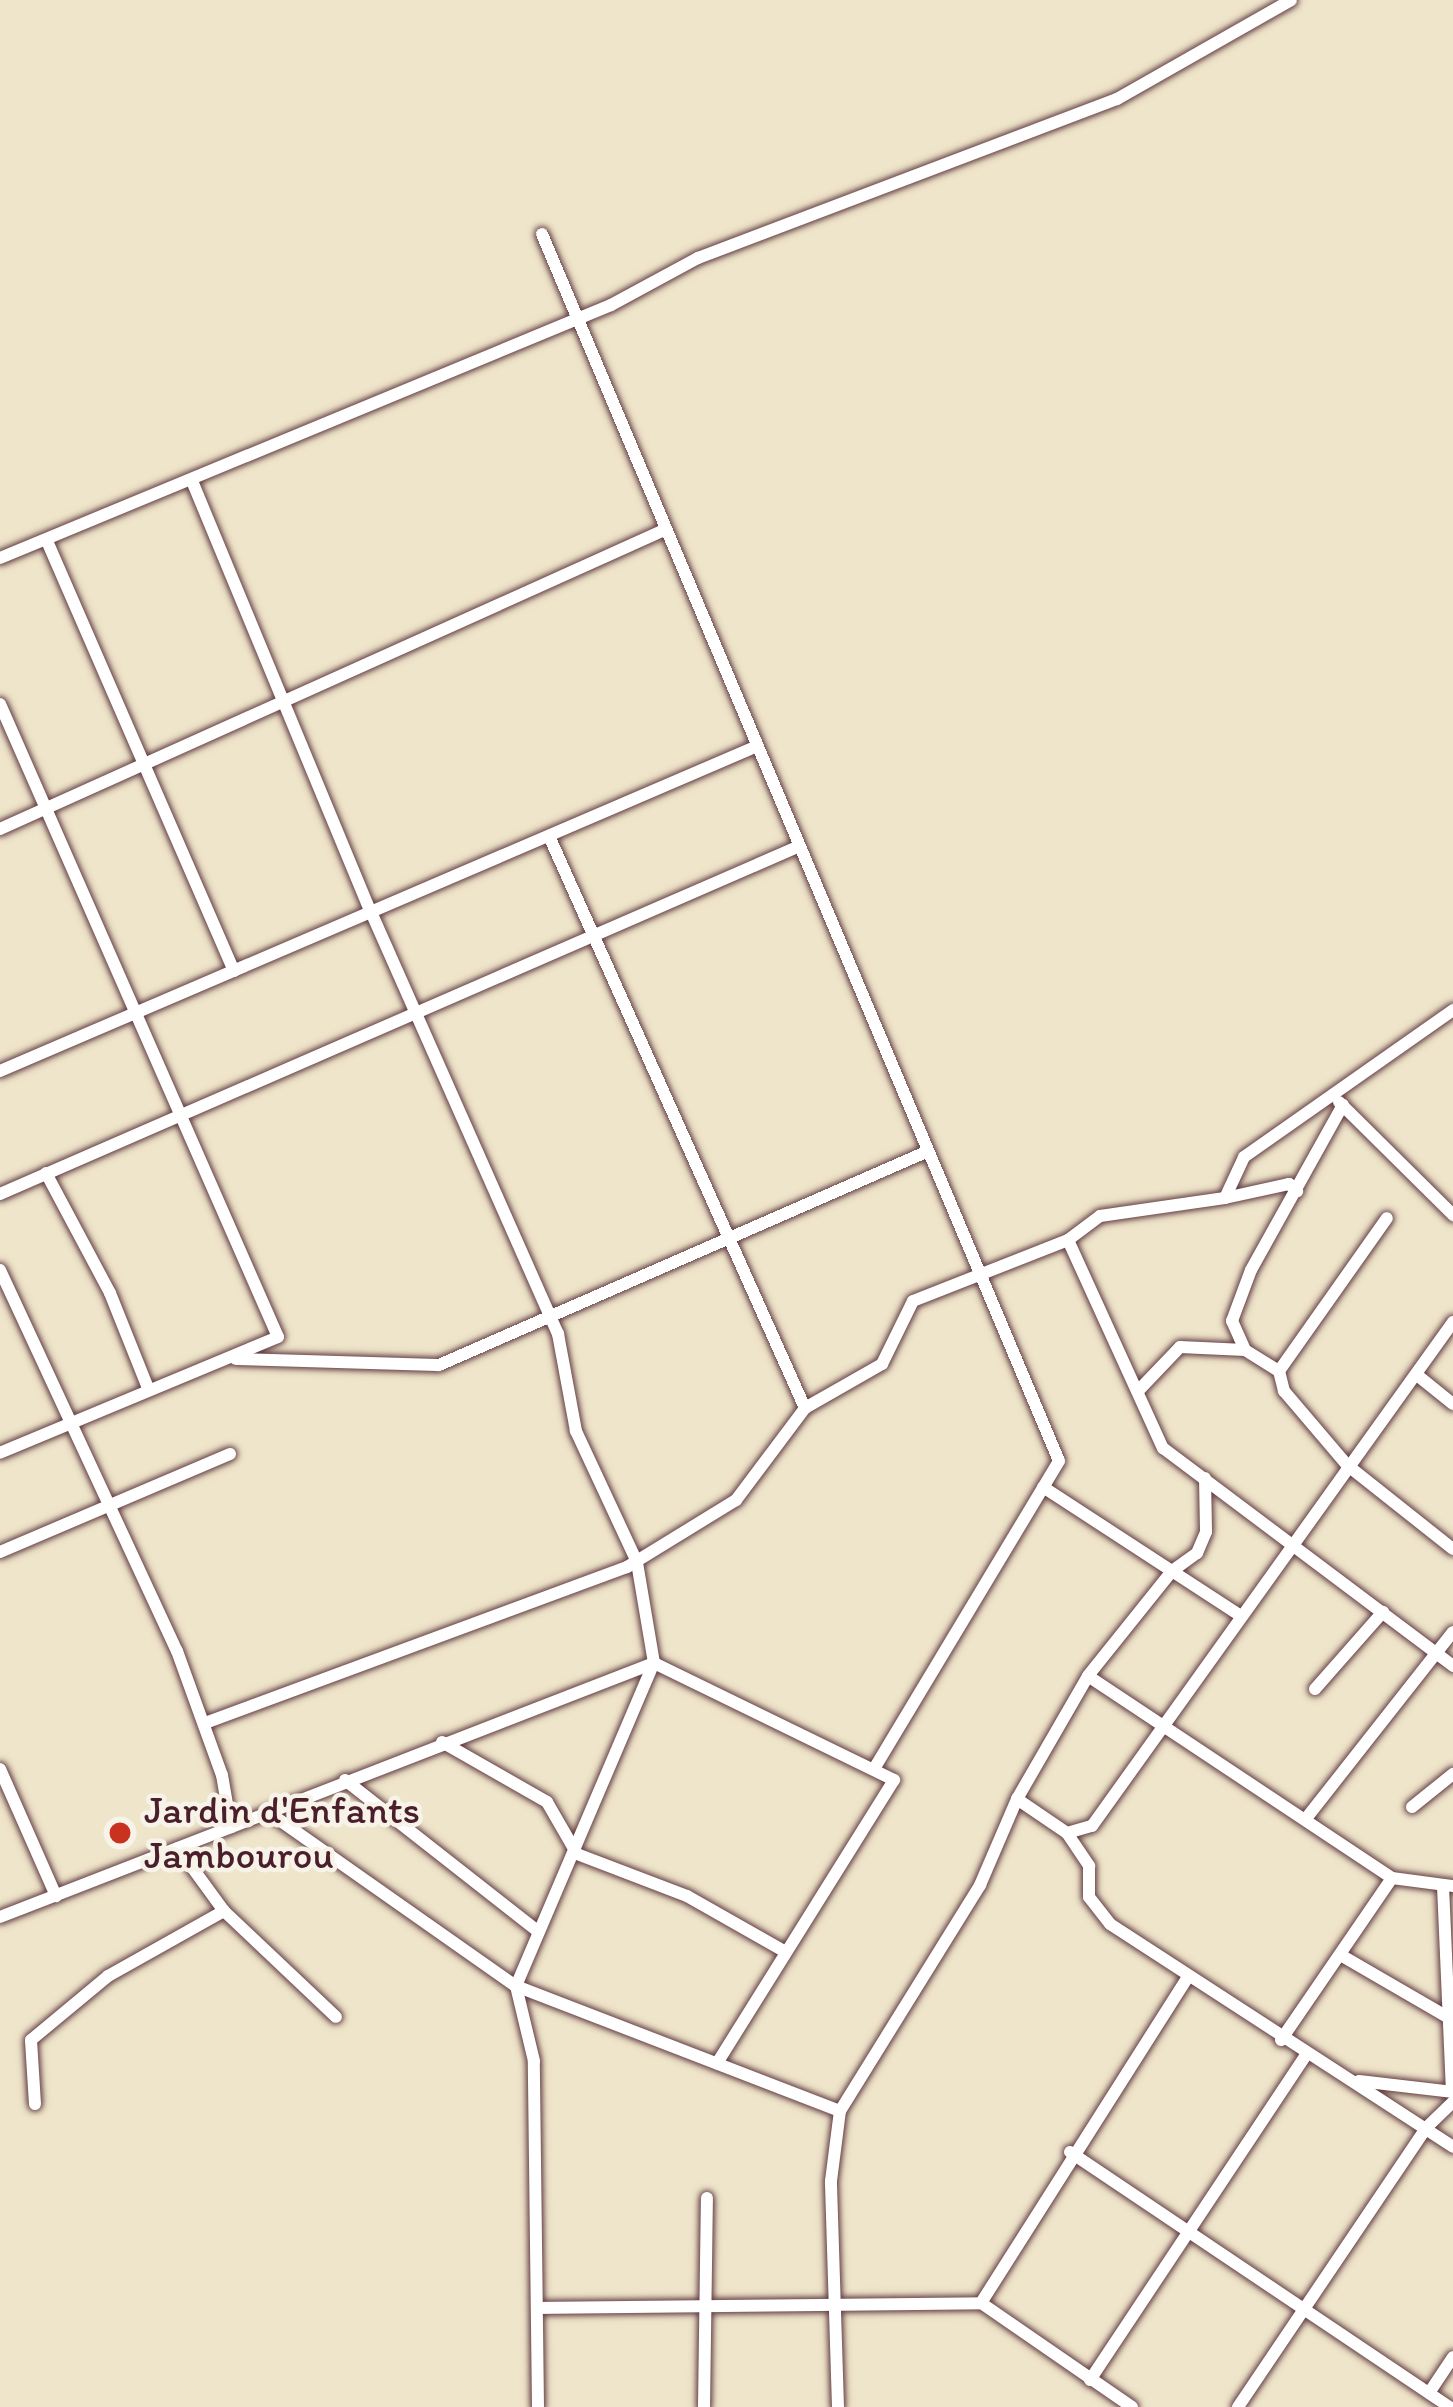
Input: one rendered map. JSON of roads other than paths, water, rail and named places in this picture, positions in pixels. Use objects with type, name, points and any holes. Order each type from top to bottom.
[{"type":"street","points":[[0,557],[191,481],[571,315],[996,140],[1117,99],[1291,0]]},
{"type":"street","points":[[542,234],[571,315],[795,848],[1059,1461],[874,1769]]},
{"type":"street","points":[[191,481],[371,913],[550,1316],[576,1431],[638,1562],[654,1663],[577,1854],[536,1930],[516,1986],[534,2061],[538,2407]]},
{"type":"street","points":[[0,829],[662,531]]},
{"type":"street","points":[[47,541],[234,971]]},
{"type":"street","points":[[0,704],[278,1337],[0,1454]]},
{"type":"street","points":[[0,748],[16,741]]},
{"type":"street","points":[[0,1071],[753,748]]},
{"type":"street","points":[[550,836],[805,1408]]},
{"type":"street","points":[[0,1194],[795,848]]},
{"type":"street","points":[[1225,1198],[1244,1157],[1339,1101],[1453,1010]]},
{"type":"street","points":[[1245,1350],[1232,1322],[1339,1101]]},
{"type":"street","points":[[1339,1101],[1453,1215]]},
{"type":"street","points":[[229,1358],[439,1366],[926,1152]]},
{"type":"street","points":[[46,1174],[110,1293],[148,1388]]},
{"type":"street","points":[[205,1724],[638,1562],[736,1500],[805,1408],[882,1364],[913,1301],[1068,1240],[1100,1216],[1289,1184],[1297,1191]]},
{"type":"street","points":[[1279,1371],[1387,1218]]},
{"type":"street","points":[[1068,1240],[1163,1448],[1453,1666]]},
{"type":"street","points":[[0,1270],[205,1724],[231,1827]]},
{"type":"street","points":[[1067,1833],[1092,1826],[1291,1540],[1453,1322]]},
{"type":"street","points":[[1138,1390],[1180,1347],[1245,1350],[1279,1371],[1284,1391],[1347,1466],[1453,1550]]},
{"type":"street","points":[[1417,1375],[1453,1404]]},
{"type":"street","points":[[0,1552],[230,1454]]},
{"type":"street","points":[[838,2407],[831,2181],[840,2111],[980,1886],[1017,1799],[1018,1786],[1088,1676],[1172,1571],[1197,1553],[1206,1532],[1205,1478]]},
{"type":"street","points":[[1043,1487],[1239,1615]]},
{"type":"street","points":[[1315,1689],[1383,1612]]},
{"type":"street","points":[[1308,1816],[1453,1632]]},
{"type":"street","points":[[0,1917],[654,1663],[893,1780],[717,2063]]},
{"type":"street","points":[[1088,1676],[1308,1816],[1392,1878],[1448,1886],[1452,2092],[1354,2080]]},
{"type":"street","points":[[442,1742],[548,1802],[577,1854],[687,1896],[784,1951]]},
{"type":"street","points":[[0,1769],[56,1896]]},
{"type":"street","points":[[1412,1807],[1453,1774]]},
{"type":"street","points":[[345,1780],[536,1930]]},
{"type":"street","points":[[1017,1799],[1067,1833],[1086,1858],[1096,1907],[1187,1979],[1453,2146]]},
{"type":"street","points":[[268,1812],[516,1986],[840,2111]]},
{"type":"street","points":[[178,1848],[224,1911],[336,2017]]},
{"type":"street","points":[[1281,2039],[1344,1957],[1392,1878]]},
{"type":"street","points":[[35,2104],[31,2040],[108,1976],[224,1911]]},
{"type":"street","points":[[1344,1957],[1450,2019]]},
{"type":"street","points":[[981,2303],[1070,2152],[1187,1979]]},
{"type":"street","points":[[1090,2380],[1305,2057]]},
{"type":"street","points":[[1238,2407],[1301,2306],[1426,2128],[1453,2102]]},
{"type":"street","points":[[1070,2152],[1449,2407]]},
{"type":"street","points":[[704,2407],[707,2198]]},
{"type":"street","points":[[538,2308],[981,2303],[1132,2407]]},
{"type":"street","points":[[1429,2393],[1453,2357]]},
{"type":"place","name":"Jardin d'Enfants Jambourou","points":[[120,1833]]}]
